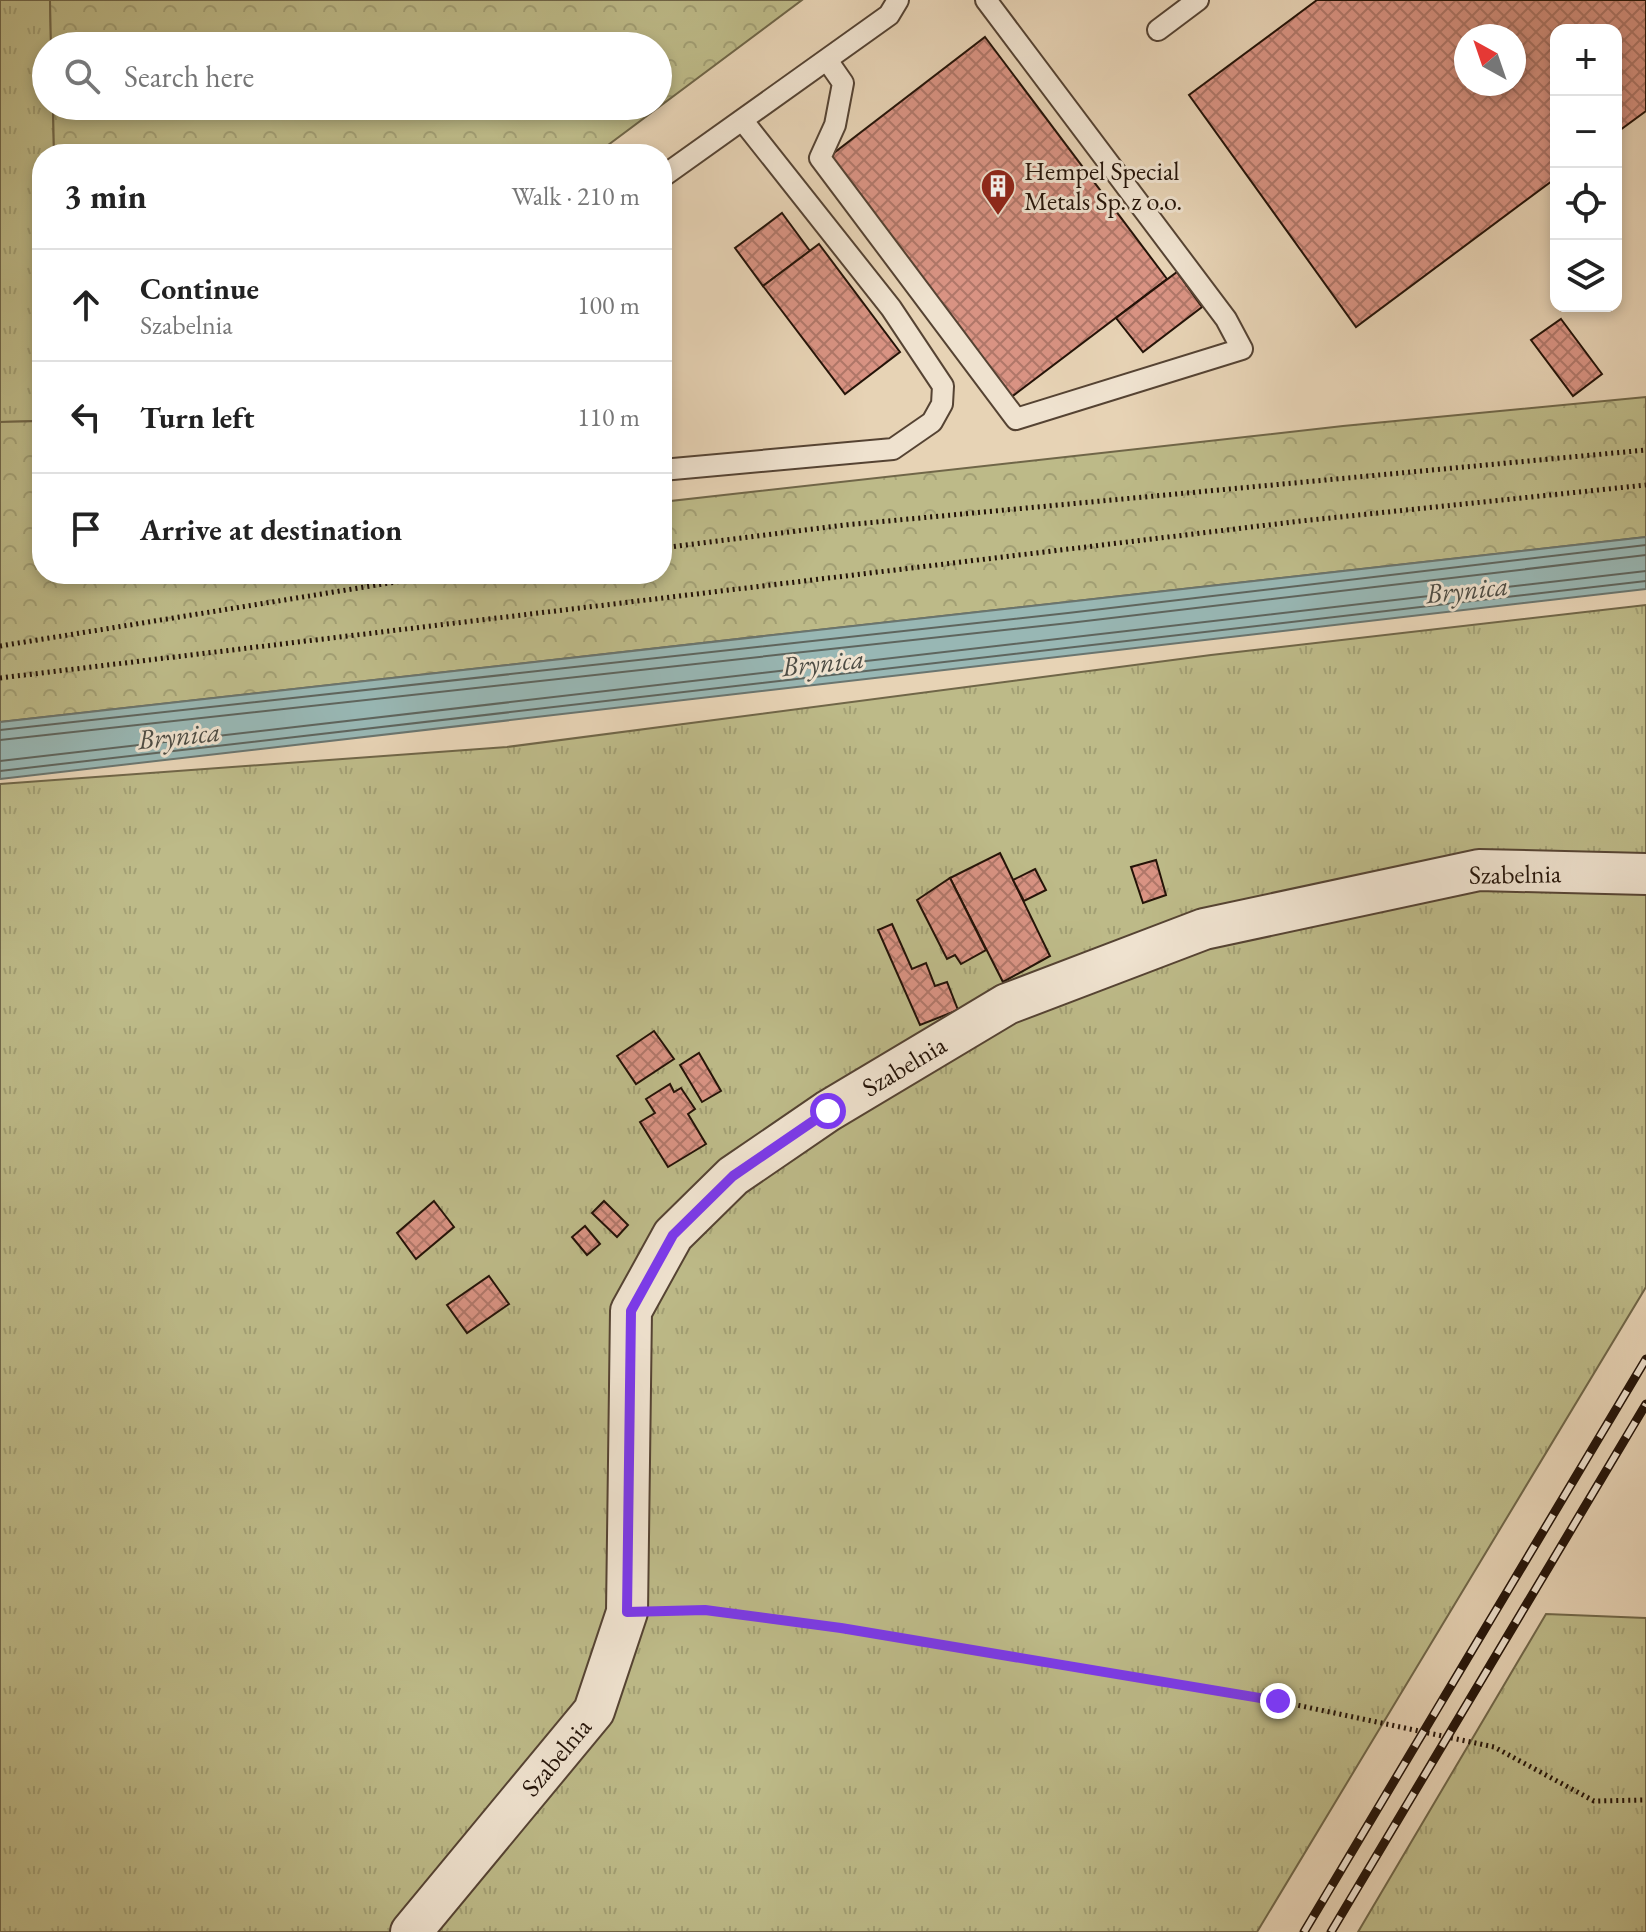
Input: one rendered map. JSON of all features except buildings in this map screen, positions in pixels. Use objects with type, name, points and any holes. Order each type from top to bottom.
[{"type":"street","name":"Szabelnia","points":[[411,1932],[594,1711],[627,1612],[631,1311],[673,1235],[733,1176],[828,1111],[1007,1004],[1204,929],[1479,870],[1646,874]]},
{"type":"lane","points":[[672,170],[889,15],[898,0]]},
{"type":"lane","points":[[827,60],[843,83],[835,125],[820,158],[1016,419],[1242,349],[1226,319],[986,0]]},
{"type":"lane","points":[[1158,30],[1198,0]]},
{"type":"lane","points":[[672,469],[893,449],[932,422],[942,404],[943,386],[891,308],[743,121]]},
{"type":"path","points":[[672,547],[845,525],[1646,450]]},
{"type":"path","points":[[0,678],[1301,521],[1646,485]]},
{"type":"path","points":[[0,646],[383,584]]},
{"type":"path","points":[[627,1612],[705,1610],[841,1628],[1278,1701],[1494,1747],[1594,1801],[1646,1800]]},
{"type":"green space","points":[[0,0],[50,0],[51,32],[32,32],[32,120],[53,120],[54,144],[32,144],[32,421],[0,422]]},
{"type":"green space","points":[[50,0],[802,0],[672,97],[672,32],[51,32]]},
{"type":"green space","points":[[53,120],[641,120],[609,144],[54,144]]},
{"type":"green space","points":[[1646,397],[1646,537],[0,722],[0,422],[32,421],[32,584],[672,584],[672,501],[1343,426]]},
{"type":"green space","points":[[1646,605],[1646,1287],[1257,1932],[0,1932],[0,784],[507,747],[1211,655]]},
{"type":"green space","points":[[1546,1614],[1646,1618],[1646,1932],[1358,1932]]},
{"type":"water","name":"Brynica","points":[[1646,537],[1646,589],[0,779],[0,722]]},
{"type":"railway","points":[[1304,1932],[1646,1359]]},
{"type":"railway","points":[[1331,1932],[1646,1404]]},
{"type":"place","name":"Hempel Special Metals Sp. z o.o.","points":[[998,217]]},
{"type":"route","points":[[828,1111],[733,1176],[673,1235],[631,1311],[627,1612],[705,1610],[841,1628],[1278,1701]]}]
